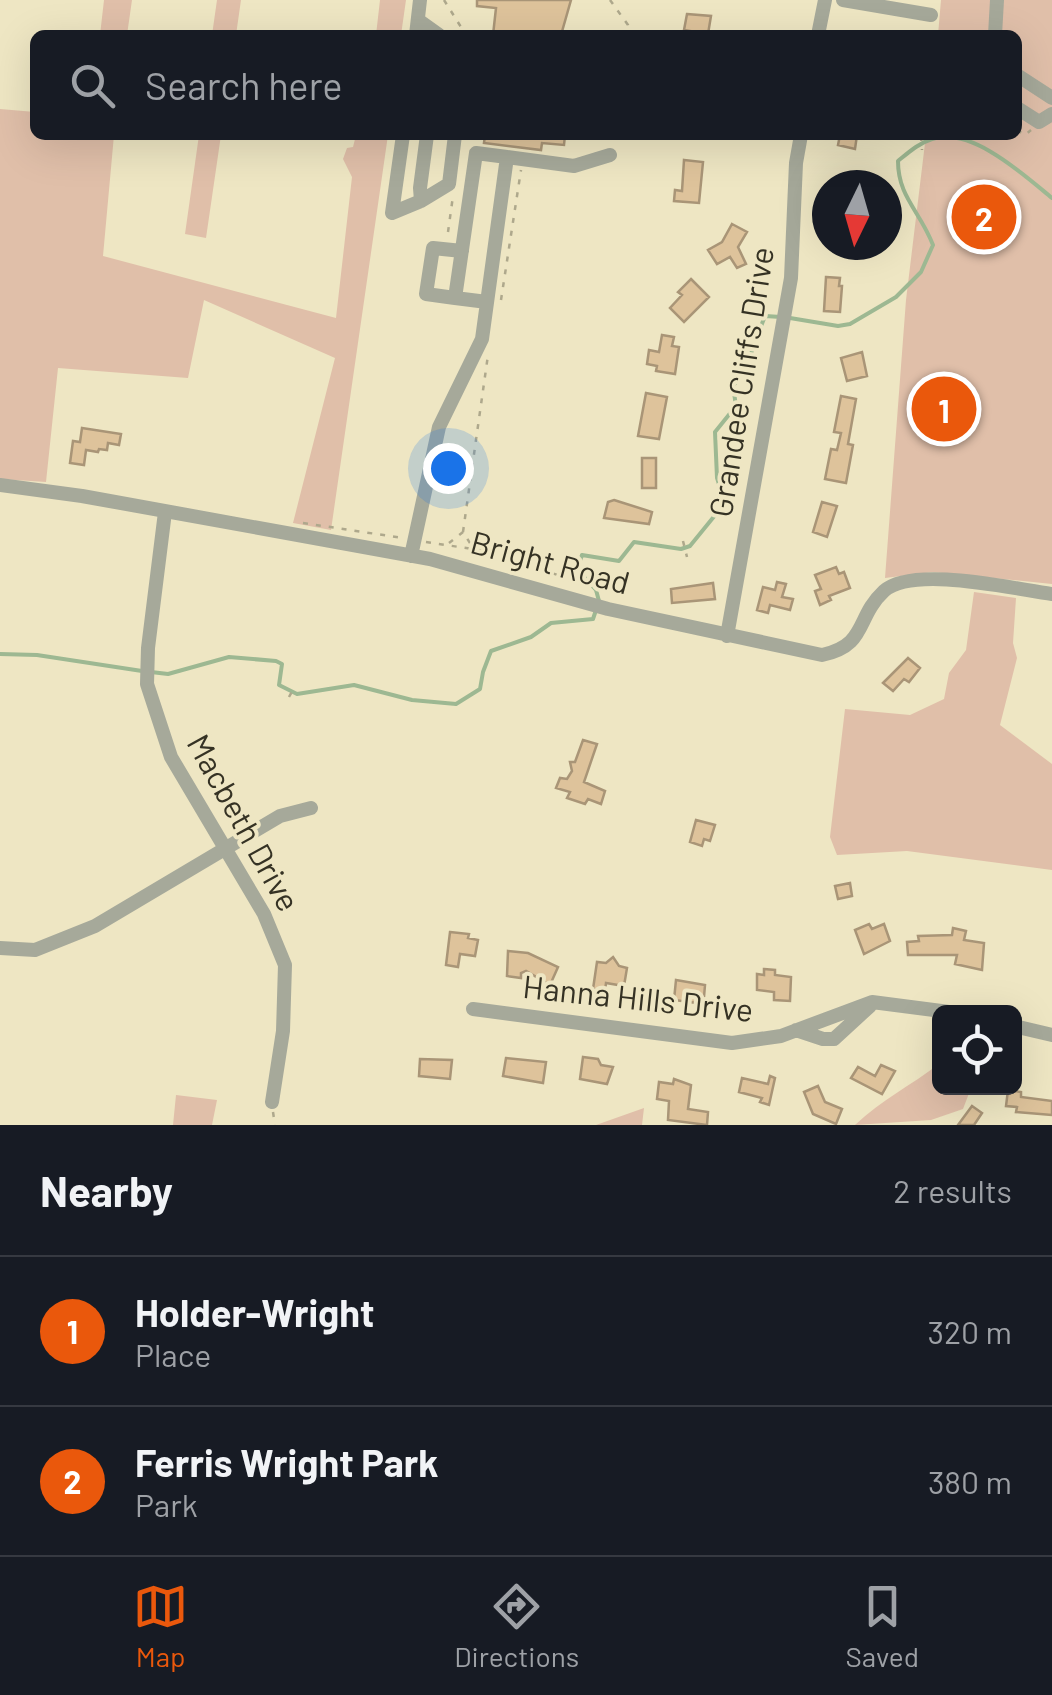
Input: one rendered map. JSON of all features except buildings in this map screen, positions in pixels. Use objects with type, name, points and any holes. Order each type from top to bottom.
[{"type":"street","points":[[417,27],[420,0]]},
{"type":"street","points":[[819,30],[824,0]]},
{"type":"street","points":[[842,0],[931,16]]},
{"type":"street","points":[[995,30],[997,0]]},
{"type":"street","points":[[1022,79],[1052,98]]},
{"type":"street","points":[[1022,111],[1040,122],[1052,114]]},
{"type":"street","points":[[402,140],[392,213],[449,184],[454,142],[476,153],[574,166],[610,155]]},
{"type":"street","points":[[421,201],[427,140]]},
{"type":"street","name":"Grandee Cliffs Drive","points":[[726,636],[785,315],[801,140]]},
{"type":"street","points":[[455,298],[476,153]]},
{"type":"street","points":[[412,556],[432,450],[449,402],[482,339],[507,157]]},
{"type":"street","points":[[462,252],[432,248],[426,294],[486,302]]},
{"type":"street","name":"Bright Road","points":[[0,485],[412,556],[608,610],[822,655],[838,651],[859,634],[885,590],[916,579],[1052,594]]},
{"type":"street","name":"Macbeth Drive","points":[[165,512],[147,671],[171,757],[264,914],[285,965],[283,1031],[272,1102]]},
{"type":"street","points":[[0,948],[35,950],[95,926],[280,816],[311,808]]},
{"type":"street","name":"Hanna Hills Drive","points":[[795,1030],[834,1039],[874,1002]]},
{"type":"street","name":"Hanna Hills Drive","points":[[473,1009],[732,1043],[764,1040],[874,1002],[932,1010]]},
{"type":"street","points":[[1022,1028],[1052,1035]]},
{"type":"path","points":[[444,0],[463,30]]},
{"type":"path","points":[[610,0],[629,30]]},
{"type":"path","points":[[921,140],[922,150]]},
{"type":"path","points":[[446,545],[463,532],[474,550]]},
{"type":"path","points":[[683,540],[688,557]]},
{"type":"path","points":[[289,697],[295,686]]},
{"type":"shaded area","points":[[104,0],[132,0],[128,30],[101,30]]},
{"type":"shaded area","points":[[217,0],[241,0],[237,30],[213,30]]},
{"type":"shaded area","points":[[380,0],[406,0],[402,30],[377,30]]},
{"type":"shaded area","points":[[941,0],[1052,0],[1052,584],[933,572],[885,578],[906,300],[925,140],[1022,140],[1022,30],[938,30]]},
{"type":"shaded area","points":[[0,109],[30,112],[30,140],[114,140],[103,256],[336,318],[352,177],[343,159],[355,140],[387,140],[331,530],[293,523],[335,358],[204,300],[188,378],[58,368],[46,482],[0,479]]},
{"type":"shaded area","points":[[198,140],[220,140],[206,238],[185,234]]},
{"type":"shaded area","points":[[974,592],[1016,598],[1013,643],[1017,658],[1000,725],[1052,764],[1052,870],[907,851],[837,855],[830,837],[845,709],[910,715],[944,699],[949,673],[966,650]]},
{"type":"shaded area","points":[[932,1069],[932,1095],[968,1095],[963,1109],[931,1120],[855,1125]]},
{"type":"shaded area","points":[[176,1095],[217,1100],[212,1125],[173,1125]]},
{"type":"shaded area","points":[[644,1108],[642,1125],[596,1125]]},
{"type":"waterway","points":[[790,318],[838,326],[850,324],[896,297],[921,272],[933,245],[902,185],[898,161],[930,140]]},
{"type":"waterway","points":[[963,140],[996,155],[1052,198]]},
{"type":"waterway","points":[[758,334],[765,316],[781,317]]},
{"type":"waterway","points":[[599,601],[596,590],[577,569],[582,555],[619,561],[634,542],[681,549],[690,546],[725,503],[717,478],[715,432],[736,406],[733,386],[748,365],[753,347]]},
{"type":"waterway","points":[[151,672],[168,674],[229,657],[276,661],[282,664],[279,685],[297,694],[354,685],[412,700],[456,704],[480,689],[491,651],[531,637],[551,623],[593,619],[596,610]]},
{"type":"waterway","points":[[0,654],[37,655],[142,671]]},
{"type":"place","name":"Ferris Wright Park","points":[[984,217]]},
{"type":"place","name":"Holder-Wright","points":[[944,409]]}]
